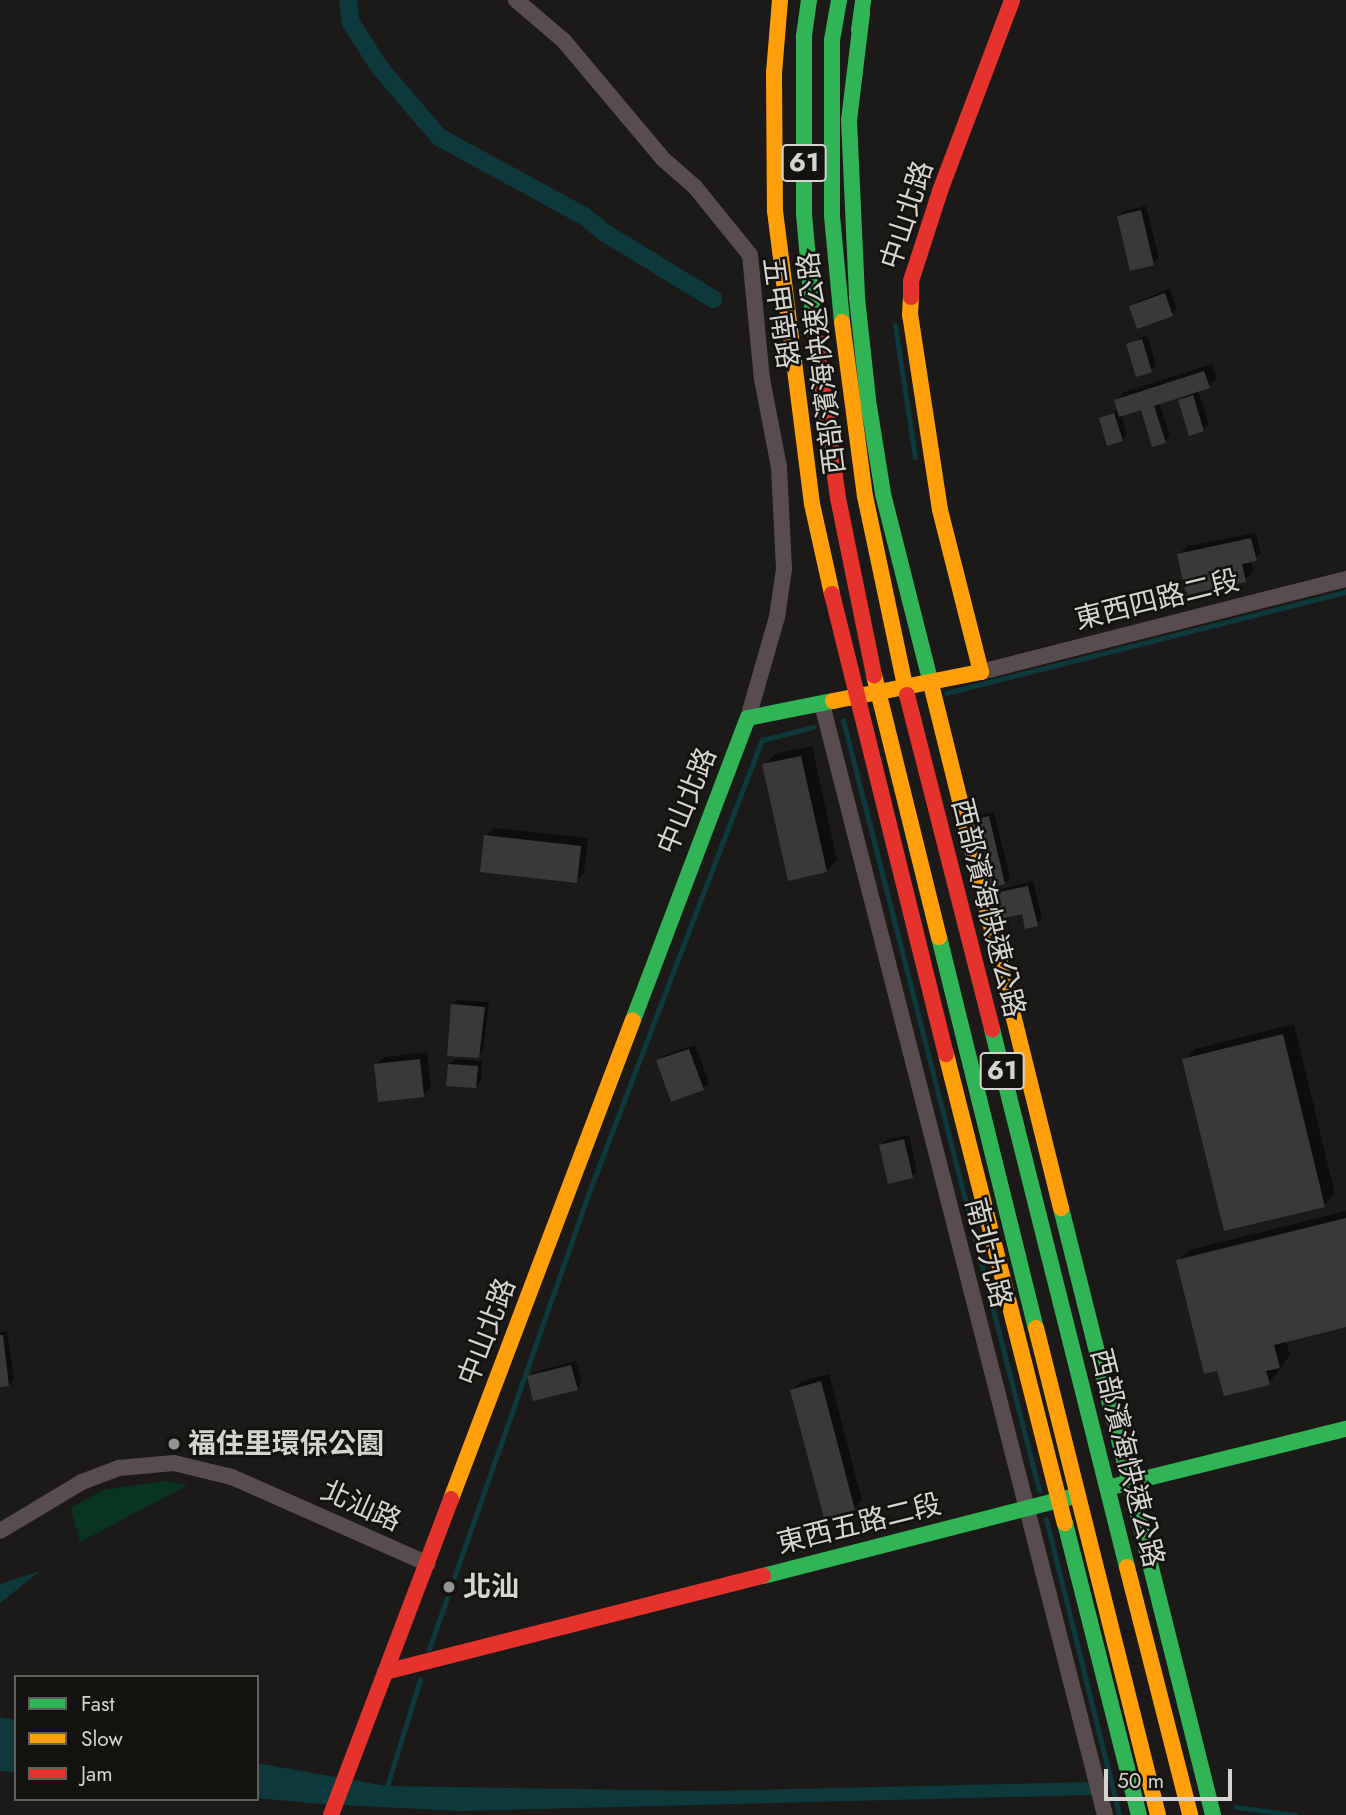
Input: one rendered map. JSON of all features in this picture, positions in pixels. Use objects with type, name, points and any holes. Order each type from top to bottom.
[{"type":"main road","points":[[780,0],[774,73],[775,211],[812,504],[856,698],[1139,1815]]},
{"type":"main road","name":"西部濱海快速公路","points":[[809,0],[804,37],[804,214],[814,326],[838,498],[878,693],[1158,1815]]},
{"type":"main road","name":"西部濱海快速公路","points":[[839,0],[832,40],[832,216],[842,322],[865,496],[906,690],[1190,1815]]},
{"type":"main road","points":[[863,0],[849,120],[857,299],[868,400],[883,494],[1213,1815]]},
{"type":"main road","name":"中山北路","points":[[981,672],[940,510],[910,315],[911,281],[940,191],[1012,0]]},
{"type":"main road","points":[[748,718],[981,672]]},
{"type":"main road","name":"中山北路","points":[[331,1815],[428,1564],[674,904],[748,718]]},
{"type":"main road","name":"東西五路二段","points":[[385,1672],[1346,1429]]},
{"type":"street","name":"五甲南路","points":[[516,0],[564,41],[663,159],[695,187],[750,255],[762,379],[779,467],[784,569],[777,617],[748,718]]},
{"type":"street","name":"東西四路二段","points":[[981,672],[1346,579]]},
{"type":"street","name":"南北九路","points":[[822,704],[1105,1815]]},
{"type":"street","name":"北汕路","points":[[0,1531],[82,1482],[119,1468],[174,1463],[232,1478],[428,1564]]},
{"type":"green space","points":[[164,1481],[188,1485],[80,1542],[71,1508],[103,1490]]},
{"type":"water","points":[[40,1571],[0,1603],[0,1584]]},
{"type":"water","points":[[0,1717],[14,1720],[14,1772],[0,1771]]},
{"type":"water","points":[[259,1763],[386,1786],[709,1791],[1091,1782],[1091,1795],[460,1811],[259,1798]]},
{"type":"building","points":[[1141,210],[1154,265],[1130,271],[1117,216]]},
{"type":"building","points":[[1165,293],[1173,316],[1137,329],[1129,306]]},
{"type":"building","points":[[1142,339],[1152,372],[1136,377],[1126,344]]},
{"type":"building","points":[[1204,371],[1210,388],[1154,406],[1166,443],[1152,447],[1141,410],[1119,417],[1114,400]]},
{"type":"building","points":[[1193,395],[1204,431],[1189,436],[1178,400]]},
{"type":"building","points":[[1114,413],[1123,441],[1107,446],[1099,418]]},
{"type":"building","points":[[1251,538],[1257,561],[1242,564],[1246,582],[1186,595],[1177,554]]},
{"type":"building","points":[[801,756],[827,872],[788,881],[762,764]]},
{"type":"building","points":[[989,816],[1005,884],[990,888],[973,820]]},
{"type":"building","points":[[484,835],[581,846],[577,883],[480,872]]},
{"type":"building","points":[[1028,886],[1038,926],[1025,929],[1022,914],[996,920],[990,894]]},
{"type":"building","points":[[451,1004],[485,1007],[479,1058],[447,1056]]},
{"type":"building","points":[[1283,1034],[1325,1207],[1224,1231],[1182,1059]]},
{"type":"building","points":[[689,1049],[704,1090],[671,1102],[656,1060]]},
{"type":"building","points":[[420,1059],[424,1097],[378,1102],[374,1064]]},
{"type":"building","points":[[448,1064],[478,1066],[476,1088],[446,1086]]},
{"type":"building","points":[[904,1139],[913,1178],[888,1184],[879,1145]]},
{"type":"building","points":[[1346,1218],[1346,1327],[1274,1345],[1280,1368],[1266,1371],[1270,1385],[1224,1396],[1217,1371],[1204,1374],[1176,1260]]},
{"type":"building","points":[[0,1335],[3,1335],[9,1386],[0,1387]]},
{"type":"building","points":[[571,1365],[578,1390],[533,1401],[527,1376]]},
{"type":"building","points":[[821,1381],[855,1510],[824,1518],[790,1390]]},
{"type":"waterway","points":[[348,0],[351,23],[380,68],[439,137],[584,216],[605,233],[713,299]]},
{"type":"waterway","points":[[895,325],[915,457]]},
{"type":"waterway","points":[[946,693],[1346,592]]},
{"type":"waterway","points":[[843,720],[1039,1490]]},
{"type":"waterway","points":[[429,1649],[586,1200],[762,740],[813,727]]},
{"type":"waterway","points":[[1046,1519],[1119,1815]]},
{"type":"waterway","points":[[385,1793],[420,1679]]},
{"type":"waterway","points":[[1236,1807],[1295,1815]]},
{"type":"traffic: fast","points":[[809,0],[804,37],[804,214],[814,325]]},
{"type":"traffic: fast","points":[[839,0],[832,40],[832,216],[842,322]]},
{"type":"traffic: fast","points":[[859,30],[863,0]]},
{"type":"traffic: fast","points":[[862,13],[849,120],[857,298],[868,400],[883,494],[932,688]]},
{"type":"traffic: fast","points":[[633,1020],[748,718],[833,701]]},
{"type":"traffic: fast","points":[[939,937],[1036,1328]]},
{"type":"traffic: fast","points":[[992,1029],[1127,1567]]},
{"type":"traffic: fast","points":[[1061,1208],[1213,1815]]},
{"type":"traffic: fast","points":[[1115,1486],[1346,1429]]},
{"type":"traffic: fast","points":[[763,1576],[1075,1496]]},
{"type":"traffic: fast","points":[[1065,1523],[1139,1815]]},
{"type":"traffic: slow","points":[[780,0],[774,73],[775,211],[812,504],[832,594]]},
{"type":"traffic: slow","points":[[833,701],[981,672],[940,510],[910,315],[911,297]]},
{"type":"traffic: slow","points":[[842,322],[865,496],[907,695]]},
{"type":"traffic: slow","points":[[874,675],[939,937]]},
{"type":"traffic: slow","points":[[932,688],[1061,1208]]},
{"type":"traffic: slow","points":[[451,1499],[633,1020]]},
{"type":"traffic: slow","points":[[946,1054],[1065,1523]]},
{"type":"traffic: slow","points":[[1036,1328],[1158,1815]]},
{"type":"traffic: slow","points":[[1127,1567],[1190,1815]]},
{"type":"traffic: jam","points":[[911,297],[911,281],[940,191],[1012,0]]},
{"type":"traffic: jam","points":[[814,325],[838,498],[874,675]]},
{"type":"traffic: jam","points":[[832,594],[946,1054]]},
{"type":"traffic: jam","points":[[907,695],[992,1029]]},
{"type":"traffic: jam","points":[[331,1815],[451,1499]]},
{"type":"traffic: jam","points":[[385,1672],[763,1576]]},
{"type":"place","name":"福住里環保公園","points":[[174,1444]]},
{"type":"place","name":"北汕","points":[[449,1587]]}]
